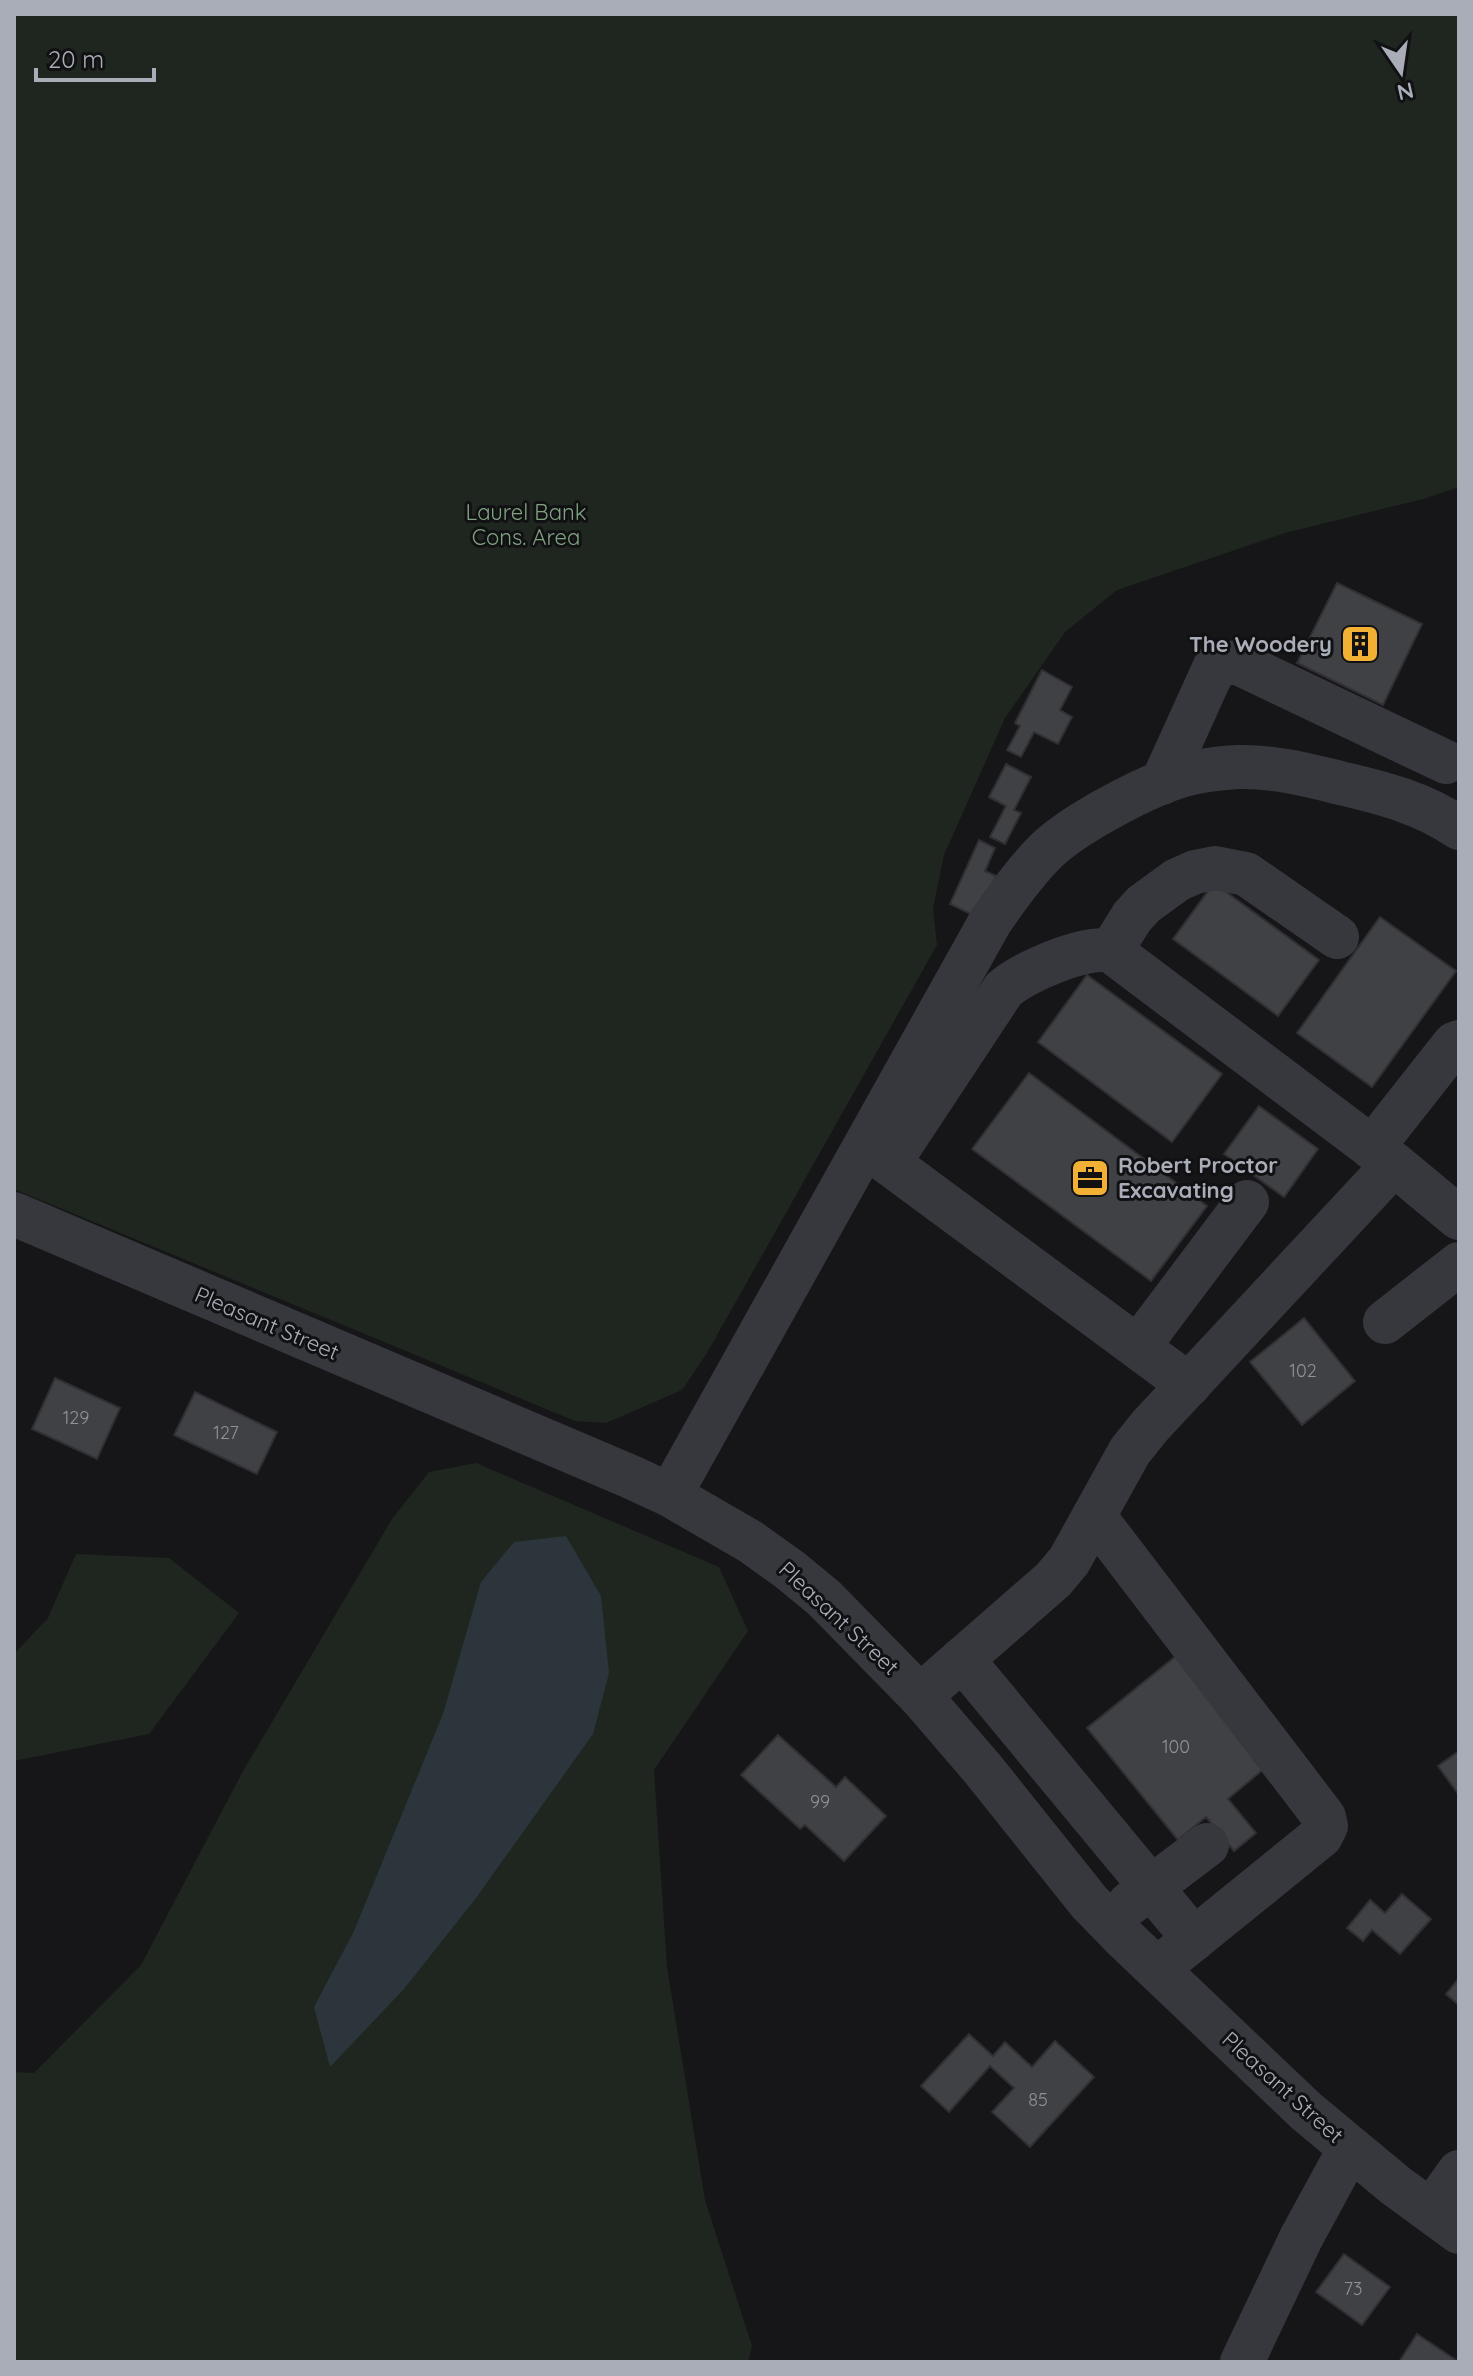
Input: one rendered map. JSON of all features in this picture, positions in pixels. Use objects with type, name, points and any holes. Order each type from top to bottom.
[{"type":"street","points":[[1162,783],[1215,666],[1236,662],[1453,753],[1419,804]]},
{"type":"street","points":[[670,1495],[877,1155],[990,922],[1026,872],[1048,849],[1130,798],[1162,783],[1185,774],[1239,767],[1305,774],[1419,804],[1459,828]]},
{"type":"street","points":[[1111,951],[1144,904],[1177,880],[1215,868],[1246,874],[1337,937]]},
{"type":"street","points":[[877,1155],[1004,989],[1031,972],[1091,950],[1111,951],[1383,1156],[1459,1218]]},
{"type":"street","points":[[920,1696],[1053,1580],[1069,1561],[1130,1451],[1383,1156],[1454,1044],[1459,1042]]},
{"type":"street","points":[[877,1155],[1189,1385]]},
{"type":"street","points":[[1138,1347],[1247,1202]]},
{"type":"street","name":"Pleasant Street","points":[[14,1214],[670,1495],[751,1542],[790,1570],[856,1629],[920,1696],[1107,1921],[1277,2085],[1350,2148],[1445,2222]]},
{"type":"street","points":[[1385,1322],[1459,1264]]},
{"type":"street","points":[[1094,1516],[1324,1817],[1326,1826],[1321,1836],[1157,1969]]},
{"type":"street","points":[[962,1659],[1194,1939]]},
{"type":"street","points":[[1107,1921],[1207,1845]]},
{"type":"street","points":[[1242,2362],[1301,2238],[1350,2148]]},
{"type":"street","points":[[1445,2222],[1459,2172]]},
{"type":"green space","name":"Laurel Bank Cons. Area","points":[[14,14],[1459,14],[1459,487],[1423,499],[1285,533],[1117,590],[1065,632],[1005,718],[944,855],[933,908],[937,945],[707,1353],[682,1390],[606,1423],[575,1421],[14,1189]]},
{"type":"green space","points":[[476,1463],[719,1567],[748,1631],[654,1770],[667,1967],[705,2200],[752,2346],[748,2362],[14,2362],[14,2072],[34,2073],[141,1965],[243,1771],[392,1519],[429,1472]]},
{"type":"green space","points":[[76,1554],[169,1558],[239,1613],[149,1734],[14,1761],[14,1654],[48,1618]]},
{"type":"shaded area","points":[[566,1536],[601,1596],[609,1673],[593,1734],[476,1898],[404,1989],[330,2067],[314,2007],[354,1931],[443,1714],[481,1582],[514,1542]]},
{"type":"building","name":"The Woodery","points":[[1337,583],[1422,624],[1383,705],[1297,663]]},
{"type":"building","points":[[1042,670],[1072,687],[1060,710],[1072,717],[1058,744],[1034,732],[1021,757],[1007,750],[1020,726],[1015,723]]},
{"type":"building","points":[[1006,764],[1031,777],[1014,810],[1021,813],[1005,844],[990,837],[1006,806],[989,797]]},
{"type":"building","points":[[979,840],[995,848],[985,871],[996,876],[977,917],[950,904]]},
{"type":"building","points":[[1214,883],[1319,960],[1278,1016],[1173,939]]},
{"type":"building","points":[[1380,917],[1456,971],[1372,1087],[1297,1033]]},
{"type":"building","points":[[1087,975],[1222,1074],[1172,1142],[1038,1042]]},
{"type":"building","name":"Robert Proctor Excavating","points":[[1029,1073],[1207,1206],[1151,1281],[972,1149]]},
{"type":"building","points":[[1259,1106],[1318,1149],[1284,1197],[1224,1154]]},
{"type":"building","points":[[1304,1318],[1355,1381],[1302,1425],[1250,1362]]},
{"type":"building","points":[[55,1378],[120,1408],[97,1459],[32,1429]]},
{"type":"building","points":[[195,1392],[277,1432],[257,1474],[174,1435]]},
{"type":"building","points":[[1176,1656],[1266,1767],[1228,1799],[1256,1833],[1234,1851],[1206,1817],[1178,1840],[1087,1728]]},
{"type":"building","points":[[778,1735],[836,1787],[845,1777],[886,1816],[844,1861],[805,1825],[800,1829],[741,1775]]},
{"type":"building","points":[[1459,1751],[1459,1795],[1438,1766]]},
{"type":"building","points":[[1402,1894],[1431,1919],[1400,1954],[1372,1930],[1363,1941],[1347,1928],[1370,1900],[1385,1913]]},
{"type":"building","points":[[1459,1978],[1459,2005],[1446,1994]]},
{"type":"building","points":[[969,2034],[993,2056],[1005,2042],[1032,2067],[1055,2041],[1094,2077],[1030,2147],[992,2112],[1014,2088],[990,2066],[949,2112],[921,2086]]},
{"type":"building","points":[[1344,2254],[1390,2287],[1362,2325],[1316,2292]]},
{"type":"building","points":[[1417,2334],[1459,2362],[1399,2362]]},
{"type":"place","name":"The Woodery","points":[[1360,644]]},
{"type":"place","name":"Robert Proctor Excavating","points":[[1090,1178]]}]
